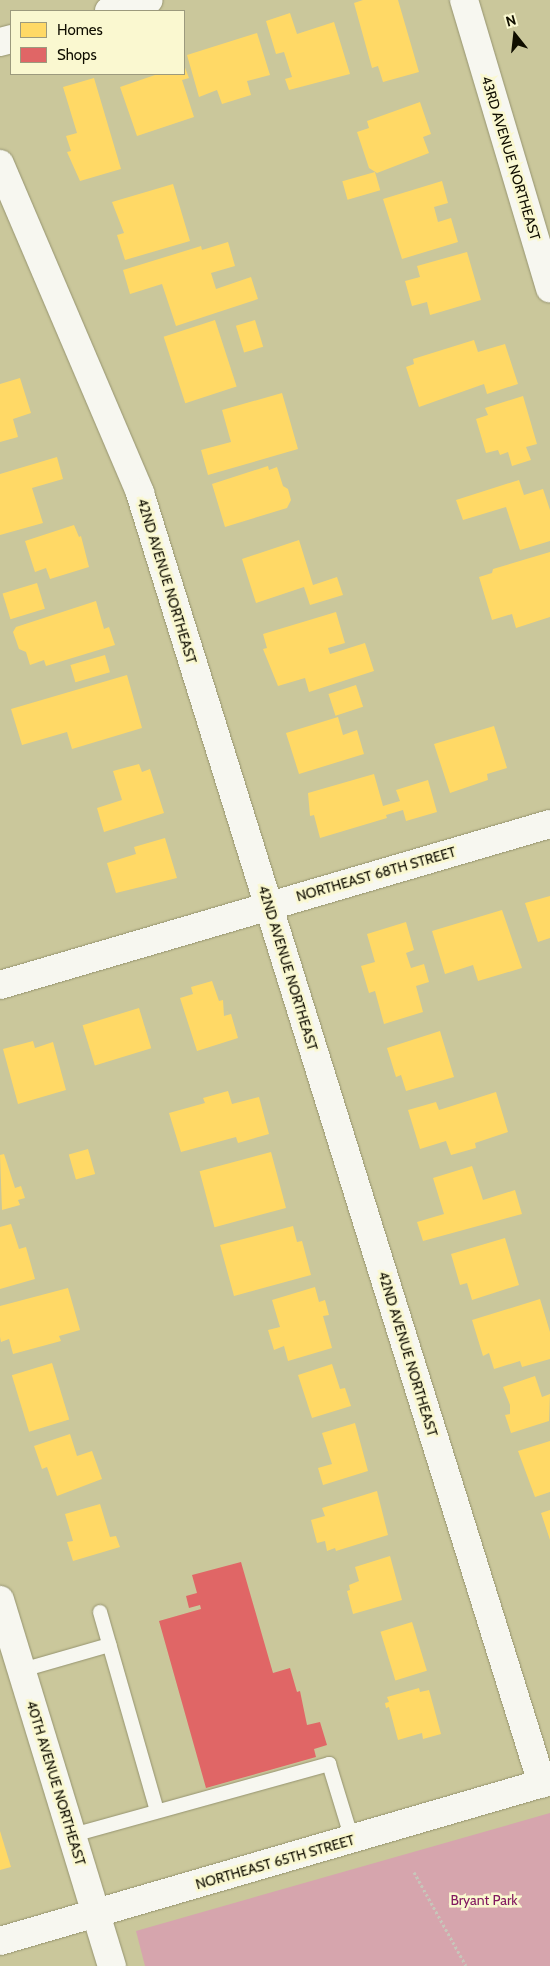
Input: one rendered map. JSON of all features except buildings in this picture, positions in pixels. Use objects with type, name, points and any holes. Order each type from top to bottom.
[{"type":"street","points":[[113,10],[149,0]]},
{"type":"street","name":"43RD AVENUE NORTHEAST","points":[[464,0],[550,288]]},
{"type":"street","name":"42ND AVENUE NORTHEAST","points":[[0,164],[140,493],[268,905],[546,1782]]},
{"type":"street","name":"NORTHEAST 68TH STREET","points":[[0,985],[550,824]]},
{"type":"street","name":"40TH AVENUE NORTHEAST","points":[[0,1600],[112,1966]]},
{"type":"street","name":"NORTHEAST 65TH STREET","points":[[0,1941],[546,1782]]},
{"type":"lane","points":[[100,1612],[158,1811]]},
{"type":"lane","points":[[22,1670],[109,1645]]},
{"type":"lane","points":[[72,1835],[329,1764],[352,1839]]},
{"type":"path","points":[[414,1872],[466,1966]]},
{"type":"green space","name":"Bryant Park","points":[[550,1813],[550,1966],[145,1966],[136,1931]]}]
